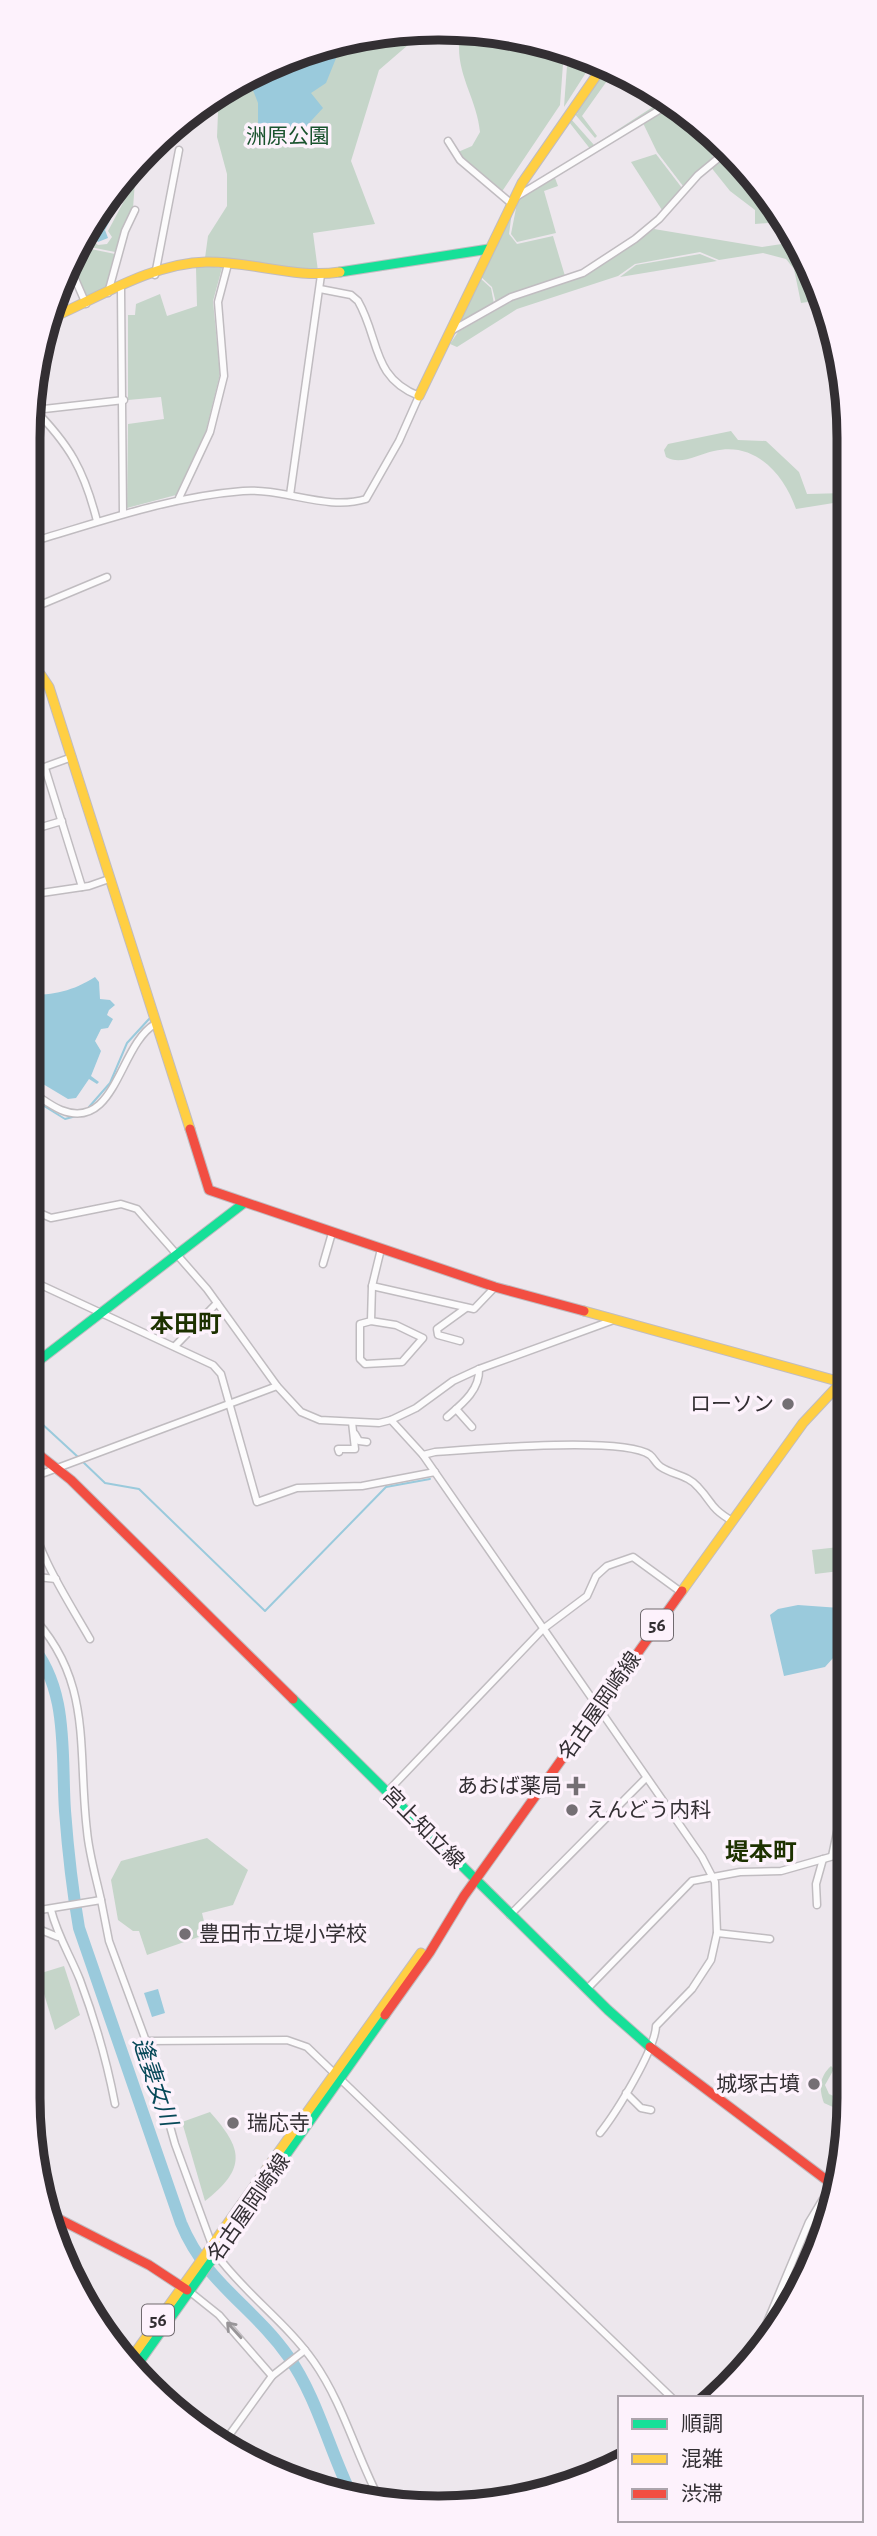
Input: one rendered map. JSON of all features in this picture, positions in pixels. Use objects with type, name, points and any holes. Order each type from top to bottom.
[{"type":"street","points":[[40,539],[179,498],[247,491],[342,504],[366,499],[399,441],[514,201],[598,74]]},
{"type":"street","points":[[514,201],[662,108]]},
{"type":"street","points":[[448,141],[460,160],[514,201]]},
{"type":"street","points":[[155,275],[179,150]]},
{"type":"street","points":[[449,332],[512,297],[583,273],[635,239],[659,219],[698,175],[720,157]]},
{"type":"street","points":[[107,295],[125,231],[135,210]]},
{"type":"street","points":[[60,314],[155,275],[193,264],[228,264],[295,276],[321,275],[489,249]]},
{"type":"street","points":[[179,498],[210,432],[224,376],[218,302],[228,264]]},
{"type":"street","points":[[290,495],[321,275]]},
{"type":"street","points":[[74,278],[86,304]]},
{"type":"street","points":[[121,289],[123,514]]},
{"type":"street","points":[[320,289],[351,295],[358,301],[386,373],[394,384],[419,396]]},
{"type":"street","points":[[41,408],[124,400]]},
{"type":"street","points":[[41,417],[64,442],[86,479],[97,521]]},
{"type":"street","points":[[40,605],[107,577]]},
{"type":"street","points":[[40,674],[49,687],[72,757],[207,1186],[244,1203],[495,1287],[611,1321],[837,1379]]},
{"type":"street","points":[[40,769],[72,757]]},
{"type":"street","points":[[45,768],[82,887]]},
{"type":"street","points":[[40,827],[62,821]]},
{"type":"street","points":[[40,893],[82,887],[109,879]]},
{"type":"street","points":[[40,1097],[61,1110],[71,1112],[95,1108],[115,1087],[132,1046],[155,1024]]},
{"type":"street","points":[[40,1360],[244,1203]]},
{"type":"street","points":[[40,1213],[51,1218],[106,1206],[128,1206],[144,1216],[217,1303],[277,1386],[301,1412],[312,1417],[379,1423],[391,1420],[416,1408],[453,1381],[479,1369],[611,1321]]},
{"type":"street","points":[[323,1264],[332,1233]]},
{"type":"street","points":[[371,1321],[372,1286],[381,1249]]},
{"type":"street","points":[[40,1285],[175,1346],[212,1365],[221,1374],[257,1502],[297,1488],[362,1486],[435,1472]]},
{"type":"street","points":[[372,1286],[466,1308],[480,1306],[495,1287]]},
{"type":"street","points":[[175,1346],[217,1303]]},
{"type":"street","points":[[460,1341],[438,1335],[437,1329],[466,1308]]},
{"type":"street","points":[[371,1321],[396,1325],[423,1338],[402,1362],[365,1364],[359,1359],[360,1324],[371,1321]]},
{"type":"street","points":[[447,1417],[472,1393],[480,1377],[479,1369]]},
{"type":"street","points":[[40,1475],[277,1386]]},
{"type":"street","name":"名古屋岡崎線","points":[[140,2361],[193,2279],[681,1592],[803,1423],[837,1389]]},
{"type":"street","points":[[456,1409],[472,1427]]},
{"type":"street","points":[[391,1420],[424,1455],[713,1876],[717,1933],[705,1972],[656,2026],[650,2047],[600,2133]]},
{"type":"street","points":[[354,1422],[355,1437],[367,1441]]},
{"type":"street","points":[[339,1452],[338,1449],[355,1449],[354,1422]]},
{"type":"street","points":[[424,1455],[544,1445],[631,1447],[650,1455],[661,1467],[687,1477],[699,1487],[713,1510],[732,1521]]},
{"type":"street","name":"宮上知立線","points":[[40,1456],[71,1480],[510,1915],[650,2047],[828,2181]]},
{"type":"street","points":[[40,1545],[55,1579],[90,1639]]},
{"type":"street","points":[[387,1792],[543,1629],[587,1596],[596,1576],[607,1566],[634,1557],[681,1592]]},
{"type":"street","points":[[40,1577],[55,1579]]},
{"type":"street","points":[[40,1626],[57,1647],[75,1692],[80,1716],[86,1831],[98,1900],[109,1941],[146,2041],[175,2144],[213,2251],[240,2286],[303,2351],[339,2405],[376,2490]]},
{"type":"street","points":[[510,1915],[646,1777]]},
{"type":"street","points":[[832,1856],[837,1832]]},
{"type":"street","points":[[587,1989],[685,1887],[701,1877],[781,1871],[837,1855]]},
{"type":"street","points":[[817,1905],[816,1884],[823,1859]]},
{"type":"street","points":[[40,1911],[98,1900]]},
{"type":"street","points":[[51,1910],[58,1937],[79,1978],[107,2060],[115,2104]]},
{"type":"street","points":[[40,1929],[58,1937]]},
{"type":"street","points":[[717,1933],[770,1939]]},
{"type":"street","points":[[146,2041],[299,2042],[338,2075],[670,2396]]},
{"type":"street","points":[[626,2092],[641,2108],[651,2110]]},
{"type":"street","points":[[766,2324],[808,2222],[823,2203]]},
{"type":"street","points":[[59,2219],[149,2265],[186,2289],[219,2315],[273,2376]]},
{"type":"street","name":"名古屋岡崎線","points":[[135,2354],[186,2289]]},
{"type":"street","points":[[229,2436],[273,2376],[303,2351]]},
{"type":"green space","name":"洲原公園","points":[[410,41],[379,70],[351,161],[375,224],[313,233],[318,271],[205,258],[208,236],[227,206],[227,174],[217,137],[217,107],[262,81],[310,61],[361,48]]},
{"type":"green space","points":[[460,41],[465,41],[516,48],[563,60],[560,105],[501,193],[462,160],[458,152],[472,146],[480,132],[459,49]]},
{"type":"green space","points":[[567,61],[587,69],[564,107]]},
{"type":"green space","points":[[601,75],[609,78],[582,116],[597,136],[595,138],[575,112]]},
{"type":"green space","points":[[656,105],[660,107],[591,150],[569,122],[571,119],[594,145]]},
{"type":"green space","points":[[664,110],[710,148],[713,157],[683,186],[657,152],[643,123]]},
{"type":"green space","points":[[656,154],[682,188],[662,210],[631,162]]},
{"type":"green space","points":[[721,158],[767,213],[768,223],[755,224],[755,210],[730,191],[710,166]]},
{"type":"green space","points":[[555,178],[558,186],[544,191],[556,233],[517,242],[511,234],[518,198]]},
{"type":"green space","points":[[135,181],[133,208],[115,252],[90,247],[84,257],[93,241],[98,245],[107,244],[112,237],[108,231],[126,192]]},
{"type":"green space","points":[[512,212],[509,234],[517,244],[553,236],[565,276],[510,295],[496,303],[492,287],[480,276]]},
{"type":"green space","points":[[654,229],[762,247],[786,243],[812,301],[801,303],[794,269],[786,259],[763,253],[719,260],[700,252],[635,264],[618,276],[517,309],[457,347],[450,344],[458,332],[514,300],[585,276]]},
{"type":"green space","points":[[91,249],[115,254],[105,293],[87,300],[76,273]]},
{"type":"green space","points":[[700,254],[717,261],[620,277],[636,265]]},
{"type":"green space","points":[[196,268],[222,268],[213,301],[220,374],[206,431],[176,495],[127,508],[128,424],[164,419],[161,397],[128,400],[128,315],[135,315],[136,304],[160,294],[167,316],[197,306]]},
{"type":"green space","points":[[480,278],[491,288],[494,304],[462,322],[458,319]]},
{"type":"green space","points":[[731,431],[738,440],[766,441],[799,472],[807,494],[837,493],[837,502],[796,509],[776,473],[755,456],[729,449],[678,460],[666,457],[664,450],[668,444]]},
{"type":"green space","points":[[837,1547],[837,1571],[815,1574],[812,1550]]},
{"type":"green space","points":[[207,1838],[248,1870],[233,1905],[202,1913],[207,1934],[147,1955],[139,1931],[133,1931],[118,1920],[111,1880],[121,1861]]},
{"type":"green space","points":[[64,1966],[80,2015],[55,2030],[40,1981],[40,1973]]},
{"type":"green space","points":[[831,2066],[834,2069],[825,2085],[829,2094],[837,2096],[837,2109],[824,2103],[821,2093],[822,2079]]},
{"type":"green space","points":[[210,2112],[229,2137],[236,2158],[228,2178],[205,2201],[182,2122]]},
{"type":"water","points":[[338,53],[326,83],[311,93],[323,108],[300,133],[258,125],[258,103],[252,87],[310,61]]},
{"type":"water","points":[[122,197],[105,230],[108,238],[98,242],[94,239]]},
{"type":"water","points":[[95,977],[99,982],[100,999],[110,1000],[115,1005],[107,1015],[113,1019],[108,1028],[101,1029],[95,1041],[101,1051],[91,1076],[99,1082],[97,1084],[89,1079],[76,1098],[68,1099],[40,1082],[40,994],[79,986]]},
{"type":"water","points":[[798,1605],[837,1608],[837,1630],[834,1636],[837,1640],[837,1654],[825,1667],[784,1676],[770,1615],[778,1609]]},
{"type":"water","points":[[158,1989],[165,2013],[152,2017],[144,1993]]},
{"type":"waterway","points":[[89,1107],[110,1083],[127,1043],[149,1019]]},
{"type":"waterway","points":[[40,1103],[65,1119],[80,1115]]},
{"type":"waterway","points":[[40,1422],[78,1457]]},
{"type":"waterway","points":[[82,1461],[105,1483],[139,1489],[265,1611],[386,1487],[430,1479]]},
{"type":"waterway","name":"逢妻女川","points":[[40,1658],[51,1679],[61,1722],[67,1841],[79,1928],[181,2223],[203,2262],[288,2356],[315,2406],[347,2485]]},
{"type":"traffic: fast","points":[[340,272],[489,249]]},
{"type":"traffic: fast","points":[[40,1360],[244,1203]]},
{"type":"traffic: fast","points":[[293,1699],[608,2010],[650,2047]]},
{"type":"traffic: fast","points":[[140,2361],[385,2015]]},
{"type":"traffic: slow","points":[[419,396],[522,183],[598,74]]},
{"type":"traffic: slow","points":[[60,314],[146,275],[186,264],[223,262],[290,272],[340,272]]},
{"type":"traffic: slow","points":[[40,674],[49,687],[190,1129]]},
{"type":"traffic: slow","points":[[584,1311],[837,1381]]},
{"type":"traffic: slow","points":[[682,1591],[803,1423],[837,1387]]},
{"type":"traffic: slow","points":[[134,2354],[421,1953]]},
{"type":"traffic: jam","points":[[190,1129],[209,1190],[495,1287],[584,1311]]},
{"type":"traffic: jam","points":[[40,1455],[71,1480],[293,1699]]},
{"type":"traffic: jam","points":[[385,2015],[430,1952],[464,1896],[682,1591]]},
{"type":"traffic: jam","points":[[650,2047],[828,2181]]},
{"type":"traffic: jam","points":[[59,2219],[149,2265],[187,2290]]},
{"type":"place","name":"ローソン","points":[[788,1404]]},
{"type":"place","name":"あおば薬局","points":[[576,1786]]},
{"type":"place","name":"えんどう内科","points":[[572,1810]]},
{"type":"place","name":"豊田市立堤小学校","points":[[185,1934]]},
{"type":"place","name":"城塚古墳","points":[[814,2084]]},
{"type":"place","name":"瑞応寺","points":[[233,2123]]},
{"type":"district","name":"本田町","points":[[186,1325]]},
{"type":"district","name":"堤本町","points":[[761,1853]]}]
